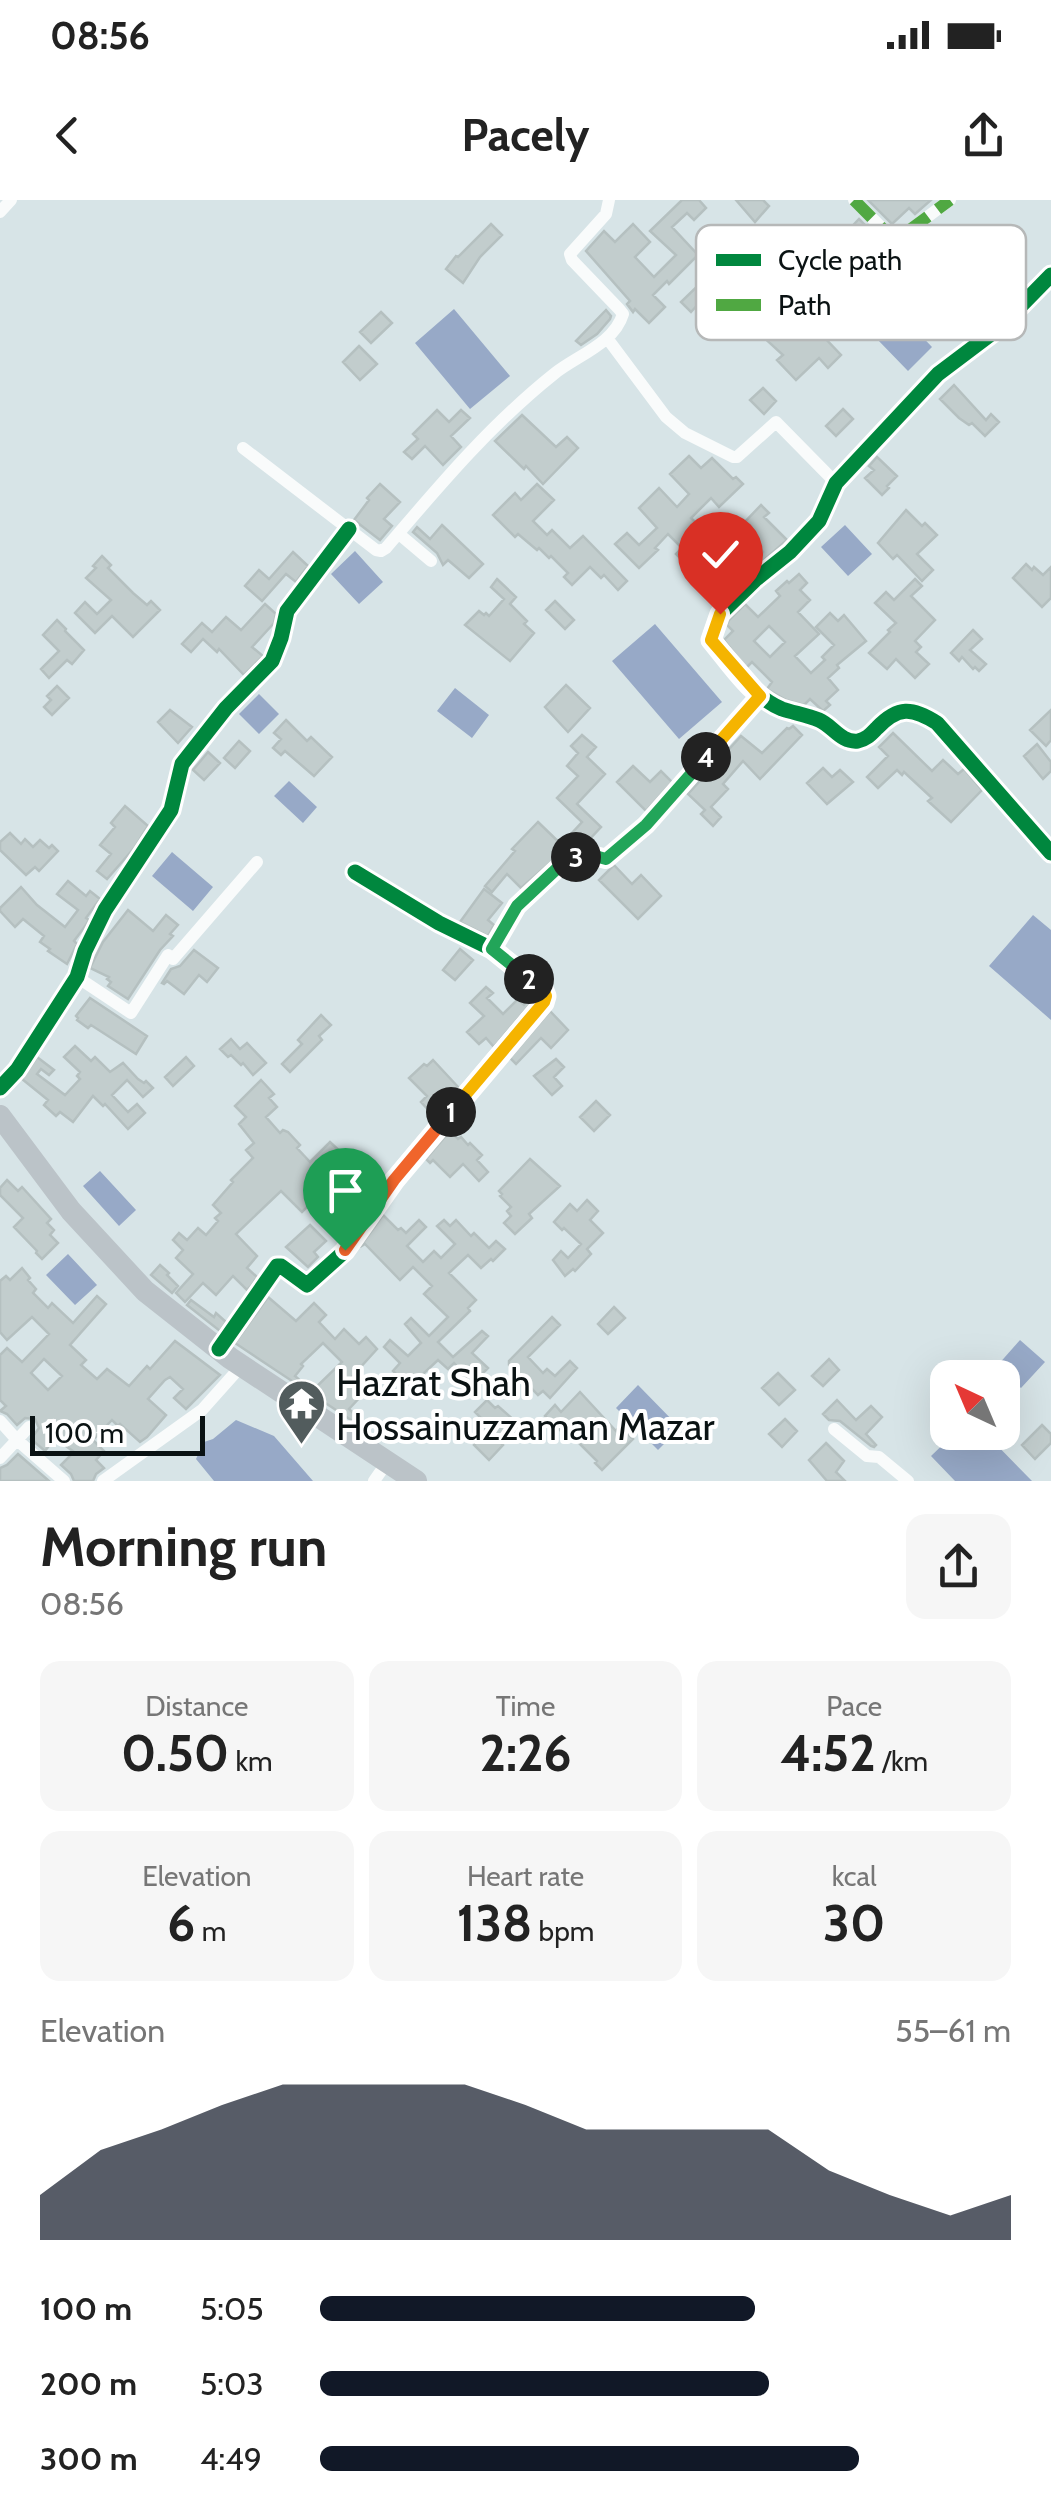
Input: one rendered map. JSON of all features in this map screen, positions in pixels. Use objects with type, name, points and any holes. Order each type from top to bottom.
[{"type":"highway","points":[[0,1116],[71,1211],[145,1290],[227,1361],[384,1478]]},
{"type":"highway","points":[[0,1138],[61,1219],[166,1322],[416,1481]]},
{"type":"street","points":[[0,212],[11,200]]},
{"type":"street","points":[[244,448],[381,552],[506,414],[558,371],[607,338],[622,320],[622,314],[570,254],[606,214],[609,200]]},
{"type":"street","points":[[854,200],[879,225]]},
{"type":"street","points":[[916,225],[950,200]]},
{"type":"street","points":[[1026,301],[1051,276]]},
{"type":"street","points":[[607,338],[666,417],[684,433],[737,457],[776,422],[836,484]]},
{"type":"street","points":[[983,340],[938,374],[836,484],[819,521],[720,614],[711,640],[760,696],[780,708],[819,720],[854,742],[867,738],[890,714],[901,710],[937,723],[1051,854]]},
{"type":"street","points":[[0,1088],[17,1070],[77,977],[104,910],[170,810],[182,764],[226,708],[272,661],[287,611],[350,529]]},
{"type":"street","points":[[399,534],[431,561]]},
{"type":"street","points":[[492,949],[517,906],[564,862],[584,853],[606,859],[646,825],[760,696]]},
{"type":"street","points":[[77,977],[131,1012],[168,955],[173,959],[257,862]]},
{"type":"street","points":[[103,1481],[202,1410],[277,1266],[308,1286],[345,1250],[394,1180],[544,1002],[544,991],[492,949],[438,923],[354,872]]},
{"type":"street","points":[[0,1421],[64,1481]]},
{"type":"street","points":[[0,1458],[29,1426]]},
{"type":"street","points":[[834,1429],[867,1456],[879,1457],[908,1481]]},
{"type":"water","points":[[454,309],[510,376],[470,409],[415,343]]},
{"type":"water","points":[[878,340],[925,340],[932,347],[908,371]]},
{"type":"water","points":[[845,525],[872,554],[848,576],[821,547]]},
{"type":"water","points":[[355,551],[383,582],[359,604],[331,574]]},
{"type":"water","points":[[655,624],[722,702],[679,739],[612,661]]},
{"type":"water","points":[[455,688],[489,715],[472,738],[437,711]]},
{"type":"water","points":[[259,694],[279,714],[259,734],[239,714]]},
{"type":"water","points":[[289,781],[317,807],[303,823],[274,796]]},
{"type":"water","points":[[172,852],[213,887],[193,911],[152,876]]},
{"type":"water","points":[[1033,915],[1051,930],[1051,1020],[989,966]]},
{"type":"water","points":[[100,1171],[136,1210],[119,1226],[83,1186]]},
{"type":"water","points":[[68,1254],[97,1285],[75,1305],[46,1275]]},
{"type":"water","points":[[1020,1340],[1045,1362],[1021,1388],[1020,1360],[1002,1360]]},
{"type":"water","points":[[638,1385],[680,1428],[658,1450],[616,1408]]},
{"type":"water","points":[[236,1420],[274,1436],[313,1481],[214,1481],[196,1459],[204,1442]]},
{"type":"water","points":[[937,1450],[1002,1450],[1032,1481],[955,1481],[931,1456]]},
{"type":"building","points":[[682,200],[699,200],[706,208],[694,220],[687,213],[672,227],[696,257],[653,295],[665,307],[649,323],[635,309],[633,312],[627,304],[630,301],[586,251],[604,231],[615,242],[633,224],[650,242],[635,257],[654,277],[676,255],[650,231]]},
{"type":"building","points":[[736,200],[763,200],[769,206],[755,222]]},
{"type":"building","points":[[868,200],[931,200],[915,214],[909,208],[892,224]]},
{"type":"building","points":[[491,224],[502,235],[480,257],[463,283],[446,269]]},
{"type":"building","points":[[696,288],[696,306],[691,312],[681,302]]},
{"type":"building","points":[[606,310],[610,319],[597,334],[581,345],[576,341]]},
{"type":"building","points":[[381,312],[392,323],[371,343],[360,332]]},
{"type":"building","points":[[767,340],[827,340],[841,355],[828,368],[819,358],[796,380],[777,360],[783,355]]},
{"type":"building","points":[[359,346],[377,364],[360,380],[343,362]]},
{"type":"building","points":[[954,385],[986,420],[991,414],[999,422],[985,436],[940,399]]},
{"type":"building","points":[[763,388],[776,401],[764,414],[750,400]]},
{"type":"building","points":[[843,409],[853,419],[836,436],[826,426]]},
{"type":"building","points":[[437,410],[449,422],[461,410],[470,418],[451,436],[461,447],[443,465],[425,446],[412,459],[404,452],[418,439],[413,434]]},
{"type":"building","points":[[522,415],[556,447],[567,437],[578,448],[543,484],[495,441]]},
{"type":"building","points":[[689,456],[701,468],[712,458],[743,484],[719,507],[711,498],[691,518],[714,541],[721,534],[738,550],[729,560],[714,547],[695,566],[676,554],[682,548],[668,534],[639,568],[615,544],[627,533],[639,545],[657,528],[639,508],[659,488],[677,507],[689,494],[670,474]]},
{"type":"building","points":[[877,457],[897,476],[882,495],[865,478],[874,470],[869,466]]},
{"type":"building","points":[[380,484],[400,502],[384,519],[392,526],[380,540],[354,520]]},
{"type":"building","points":[[537,484],[554,500],[533,521],[547,535],[552,530],[570,548],[583,536],[627,581],[618,590],[590,567],[572,585],[564,577],[568,573],[551,556],[518,534],[515,537],[493,515],[515,493],[521,500]]},
{"type":"building","points":[[761,505],[769,513],[764,517],[787,540],[758,565],[754,561],[763,552],[741,526]]},
{"type":"building","points":[[906,510],[937,535],[917,554],[933,570],[922,581],[897,555],[893,559],[878,543]]},
{"type":"building","points":[[442,525],[483,564],[469,578],[448,560],[443,565],[437,553],[413,532],[417,527],[430,539]]},
{"type":"building","points":[[293,552],[308,566],[296,582],[286,574],[262,601],[245,586],[259,570],[269,579]]},
{"type":"building","points":[[102,556],[111,565],[108,568],[133,593],[160,610],[133,637],[112,616],[95,633],[75,613],[85,602],[97,614],[111,600],[86,578]]},
{"type":"building","points":[[1026,564],[1043,575],[1051,567],[1051,598],[1042,607],[1013,578]]},
{"type":"building","points":[[799,574],[807,583],[800,590],[810,600],[798,612],[819,634],[795,656],[811,673],[834,645],[816,627],[830,613],[838,621],[844,615],[866,641],[837,665],[839,668],[828,678],[838,690],[826,701],[830,705],[823,711],[810,699],[804,705],[767,689],[772,682],[752,662],[746,668],[724,640],[733,631],[727,625],[729,620],[745,604],[758,617],[780,596],[776,591]],"holes":[[[769,626],[785,642],[770,657],[754,641]]]},
{"type":"building","points":[[497,579],[516,597],[510,604],[534,633],[510,661],[465,625],[479,611],[489,616],[504,599],[491,587]]},
{"type":"building","points":[[915,579],[922,586],[911,596],[935,620],[915,641],[921,647],[916,652],[929,664],[915,678],[896,659],[887,669],[869,653],[896,623],[875,603],[886,592],[894,600]]},
{"type":"building","points":[[555,601],[574,620],[565,629],[546,610]]},
{"type":"building","points":[[265,604],[276,614],[274,623],[252,647],[263,656],[244,675],[219,649],[217,652],[203,639],[191,652],[182,644],[202,623],[212,632],[226,617],[241,630]]},
{"type":"building","points":[[57,620],[84,650],[72,664],[67,660],[49,678],[41,669],[59,651],[43,635]]},
{"type":"building","points":[[973,630],[982,639],[970,650],[986,664],[979,671],[951,653]]},
{"type":"building","points":[[566,685],[590,708],[568,732],[545,707]]},
{"type":"building","points":[[57,686],[69,698],[52,715],[44,707],[51,700],[47,696]]},
{"type":"building","points":[[170,710],[192,727],[178,743],[158,722]]},
{"type":"building","points":[[1051,710],[1051,740],[1046,746],[1030,730]]},
{"type":"building","points":[[286,720],[307,741],[311,737],[332,757],[314,776],[285,751],[281,755],[273,748],[281,739],[274,733]]},
{"type":"building","points":[[793,726],[802,735],[760,779],[743,761],[723,784],[728,789],[711,807],[721,817],[713,826],[701,814],[705,810],[688,794],[741,736],[762,753]]},
{"type":"building","points":[[893,733],[932,771],[943,760],[958,774],[964,769],[982,790],[951,822],[904,772],[902,775],[897,770],[878,788],[867,777],[888,756],[879,747]]},
{"type":"building","points":[[582,735],[596,747],[587,757],[605,774],[577,804],[601,827],[586,843],[572,833],[582,822],[557,798],[578,776],[567,766],[578,753],[571,746]]},
{"type":"building","points":[[239,741],[250,751],[235,768],[224,758]]},
{"type":"building","points":[[1037,744],[1051,762],[1051,771],[1043,779],[1024,756]]},
{"type":"building","points":[[208,752],[220,763],[204,780],[193,770]]},
{"type":"building","points":[[633,766],[650,782],[661,771],[672,782],[646,811],[617,782]]},
{"type":"building","points":[[823,768],[832,777],[840,770],[853,782],[827,804],[807,783]]},
{"type":"building","points":[[125,806],[148,826],[107,879],[97,871],[111,854],[100,845]]},
{"type":"building","points":[[538,822],[566,849],[521,888],[507,874],[492,892],[485,886]]},
{"type":"building","points":[[10,833],[21,844],[25,839],[33,847],[40,840],[58,851],[39,871],[35,867],[26,875],[0,850],[0,842]]},
{"type":"building","points":[[614,865],[632,884],[641,875],[661,896],[638,919],[599,880]]},
{"type":"building","points":[[68,881],[86,896],[90,891],[100,899],[74,941],[77,944],[67,964],[40,942],[44,936],[23,919],[15,927],[0,908],[21,887],[65,927],[78,910],[57,894]]},
{"type":"building","points":[[484,889],[502,903],[488,920],[494,925],[488,936],[460,922]]},
{"type":"building","points":[[128,910],[153,931],[166,915],[178,925],[128,999],[108,986],[109,977],[90,968],[103,942]]},
{"type":"building","points":[[460,949],[473,960],[455,980],[443,970]]},
{"type":"building","points":[[194,950],[218,968],[207,982],[199,975],[184,994],[167,981],[162,983],[171,969],[180,966]]},
{"type":"building","points":[[486,987],[493,993],[487,998],[503,1014],[518,999],[524,1005],[529,999],[532,1002],[494,1047],[486,1038],[479,1044],[467,1032],[484,1016],[470,1003]]},
{"type":"building","points":[[90,998],[147,1036],[136,1054],[77,1020]]},
{"type":"building","points":[[550,1011],[568,1030],[551,1048],[541,1038],[516,1064],[510,1058]]},
{"type":"building","points":[[321,1015],[331,1025],[319,1036],[322,1040],[290,1072],[282,1064],[302,1044],[298,1040]]},
{"type":"building","points":[[231,1039],[240,1049],[247,1043],[266,1063],[253,1075],[243,1063],[220,1049]]},
{"type":"building","points":[[75,1046],[91,1061],[95,1057],[110,1072],[123,1063],[153,1088],[143,1097],[127,1080],[112,1095],[128,1112],[137,1104],[145,1113],[128,1129],[93,1096],[73,1122],[60,1112],[56,1116],[44,1105],[48,1100],[22,1079],[37,1057],[54,1070],[49,1075],[41,1069],[37,1074],[65,1095],[80,1079],[80,1072],[64,1057]]},
{"type":"building","points":[[186,1057],[194,1066],[173,1086],[165,1077]]},
{"type":"building","points":[[556,1059],[564,1067],[554,1077],[562,1086],[552,1095],[534,1076]]},
{"type":"building","points":[[433,1060],[459,1088],[435,1117],[421,1102],[427,1096],[409,1078]]},
{"type":"building","points":[[261,1080],[274,1094],[269,1098],[277,1107],[266,1117],[280,1133],[288,1132],[310,1162],[330,1142],[343,1154],[324,1173],[328,1176],[320,1184],[337,1202],[327,1213],[314,1200],[302,1212],[281,1191],[236,1234],[257,1256],[247,1268],[257,1277],[252,1285],[247,1290],[233,1276],[216,1295],[203,1283],[185,1302],[176,1293],[193,1274],[176,1258],[183,1250],[173,1240],[179,1233],[187,1240],[198,1228],[206,1235],[221,1213],[213,1205],[253,1158],[246,1150],[254,1143],[239,1124],[246,1117],[235,1106]]},
{"type":"building","points":[[596,1101],[610,1115],[594,1131],[580,1117]]},
{"type":"building","points":[[450,1131],[482,1155],[477,1160],[488,1172],[479,1181],[463,1164],[450,1177],[433,1160],[430,1163],[426,1159]]},
{"type":"building","points":[[530,1159],[560,1186],[529,1214],[532,1218],[515,1234],[504,1223],[511,1216],[507,1211],[511,1207],[499,1191]]},
{"type":"building","points":[[361,1164],[377,1179],[348,1208],[339,1199],[350,1188],[343,1181]]},
{"type":"building","points":[[7,1180],[18,1191],[22,1187],[51,1219],[47,1223],[54,1230],[50,1235],[58,1243],[42,1259],[14,1227],[23,1218],[0,1195]]},
{"type":"building","points":[[587,1200],[598,1211],[590,1220],[603,1233],[587,1249],[591,1254],[565,1276],[553,1260],[561,1251],[568,1258],[581,1244],[554,1222],[570,1204],[577,1211]]},
{"type":"building","points":[[383,1215],[406,1233],[419,1220],[426,1227],[407,1246],[423,1262],[434,1251],[441,1258],[455,1244],[437,1226],[444,1220],[450,1226],[456,1220],[489,1248],[496,1241],[505,1249],[481,1268],[468,1255],[449,1273],[476,1300],[438,1342],[453,1357],[482,1331],[488,1336],[472,1353],[488,1368],[477,1379],[471,1373],[467,1377],[454,1363],[448,1369],[438,1360],[409,1387],[393,1371],[400,1363],[384,1347],[390,1340],[408,1356],[421,1343],[405,1324],[411,1318],[429,1336],[448,1317],[424,1294],[432,1286],[413,1267],[400,1280],[365,1244],[360,1247]]},
{"type":"building","points":[[310,1225],[326,1241],[314,1252],[318,1257],[308,1267],[286,1247]]},
{"type":"building","points":[[160,1265],[178,1286],[172,1293],[151,1275]]},
{"type":"building","points":[[22,1268],[36,1289],[33,1293],[48,1308],[52,1303],[73,1323],[97,1296],[106,1304],[70,1345],[86,1360],[81,1365],[97,1379],[107,1369],[129,1386],[175,1341],[220,1375],[186,1409],[174,1398],[183,1389],[170,1377],[165,1380],[148,1399],[166,1415],[147,1437],[140,1442],[112,1420],[93,1440],[104,1451],[96,1460],[104,1468],[93,1481],[74,1481],[61,1465],[74,1452],[55,1438],[45,1451],[31,1439],[39,1428],[35,1419],[25,1418],[17,1425],[0,1411],[6,1406],[0,1400],[0,1355],[7,1348],[22,1362],[49,1334],[32,1317],[7,1340],[0,1332],[0,1281],[6,1276],[10,1280]],"holes":[[[44,1359],[62,1376],[48,1390],[31,1373]]]},
{"type":"building","points":[[268,1297],[296,1321],[314,1303],[326,1315],[319,1322],[335,1339],[344,1329],[359,1344],[366,1337],[377,1349],[348,1381],[362,1395],[349,1409],[363,1423],[360,1426],[312,1391],[342,1362],[323,1343],[301,1364],[295,1376],[304,1384],[301,1387],[235,1343]]},
{"type":"building","points":[[191,1300],[226,1322],[220,1331],[187,1305]]},
{"type":"building","points":[[614,1307],[625,1318],[608,1334],[598,1324]]},
{"type":"building","points":[[552,1317],[560,1325],[528,1357],[543,1373],[547,1369],[555,1376],[570,1361],[577,1368],[550,1398],[543,1391],[538,1395],[509,1361]]},
{"type":"building","points":[[829,1359],[839,1370],[823,1386],[812,1376]]},
{"type":"building","points":[[778,1373],[795,1390],[779,1405],[762,1388]]},
{"type":"building","points":[[580,1392],[616,1431],[620,1426],[633,1439],[602,1470],[570,1434],[545,1416],[555,1405],[561,1412]]},
{"type":"building","points":[[487,1400],[515,1421],[497,1439],[503,1445],[489,1460],[474,1445],[484,1434],[477,1427],[483,1420],[475,1412]]},
{"type":"building","points":[[837,1400],[856,1420],[871,1406],[882,1417],[866,1434],[874,1447],[840,1421],[829,1420],[823,1414]]},
{"type":"building","points":[[785,1419],[797,1431],[782,1447],[769,1434]]},
{"type":"building","points":[[1042,1425],[1051,1434],[1051,1443],[1035,1459],[1022,1445]]},
{"type":"building","points":[[826,1443],[844,1461],[836,1472],[845,1481],[827,1481],[809,1460]]},
{"type":"building","points":[[18,1454],[49,1481],[0,1481],[0,1468]]},
{"type":"marked path","points":[[854,200],[879,225]]},
{"type":"marked path","points":[[916,225],[950,200]]},
{"type":"marked path","points":[[691,774],[759,696]]},
{"type":"cycle path","points":[[1026,300],[1051,275]]},
{"type":"cycle path","points":[[983,340],[938,374],[836,483],[819,521],[720,614],[711,640],[761,697],[782,709],[819,720],[852,741],[864,739],[892,716],[906,711],[937,723],[1051,853]]},
{"type":"cycle path","points":[[0,1088],[17,1070],[77,977],[105,910],[171,810],[182,764],[226,708],[272,661],[287,611],[349,529]]},
{"type":"cycle path","points":[[219,1349],[277,1266],[307,1285],[345,1251],[395,1180],[546,996],[492,949],[439,923],[355,872]]},
{"type":"place","name":"Hazrat Shah Hossainuzzaman Mazar","points":[[301,1446]]},
{"type":"route","points":[[345,1250],[394,1180],[544,1002],[544,991],[492,949],[517,906],[564,862],[584,853],[606,859],[631,839],[760,696],[711,640],[720,614]]}]
